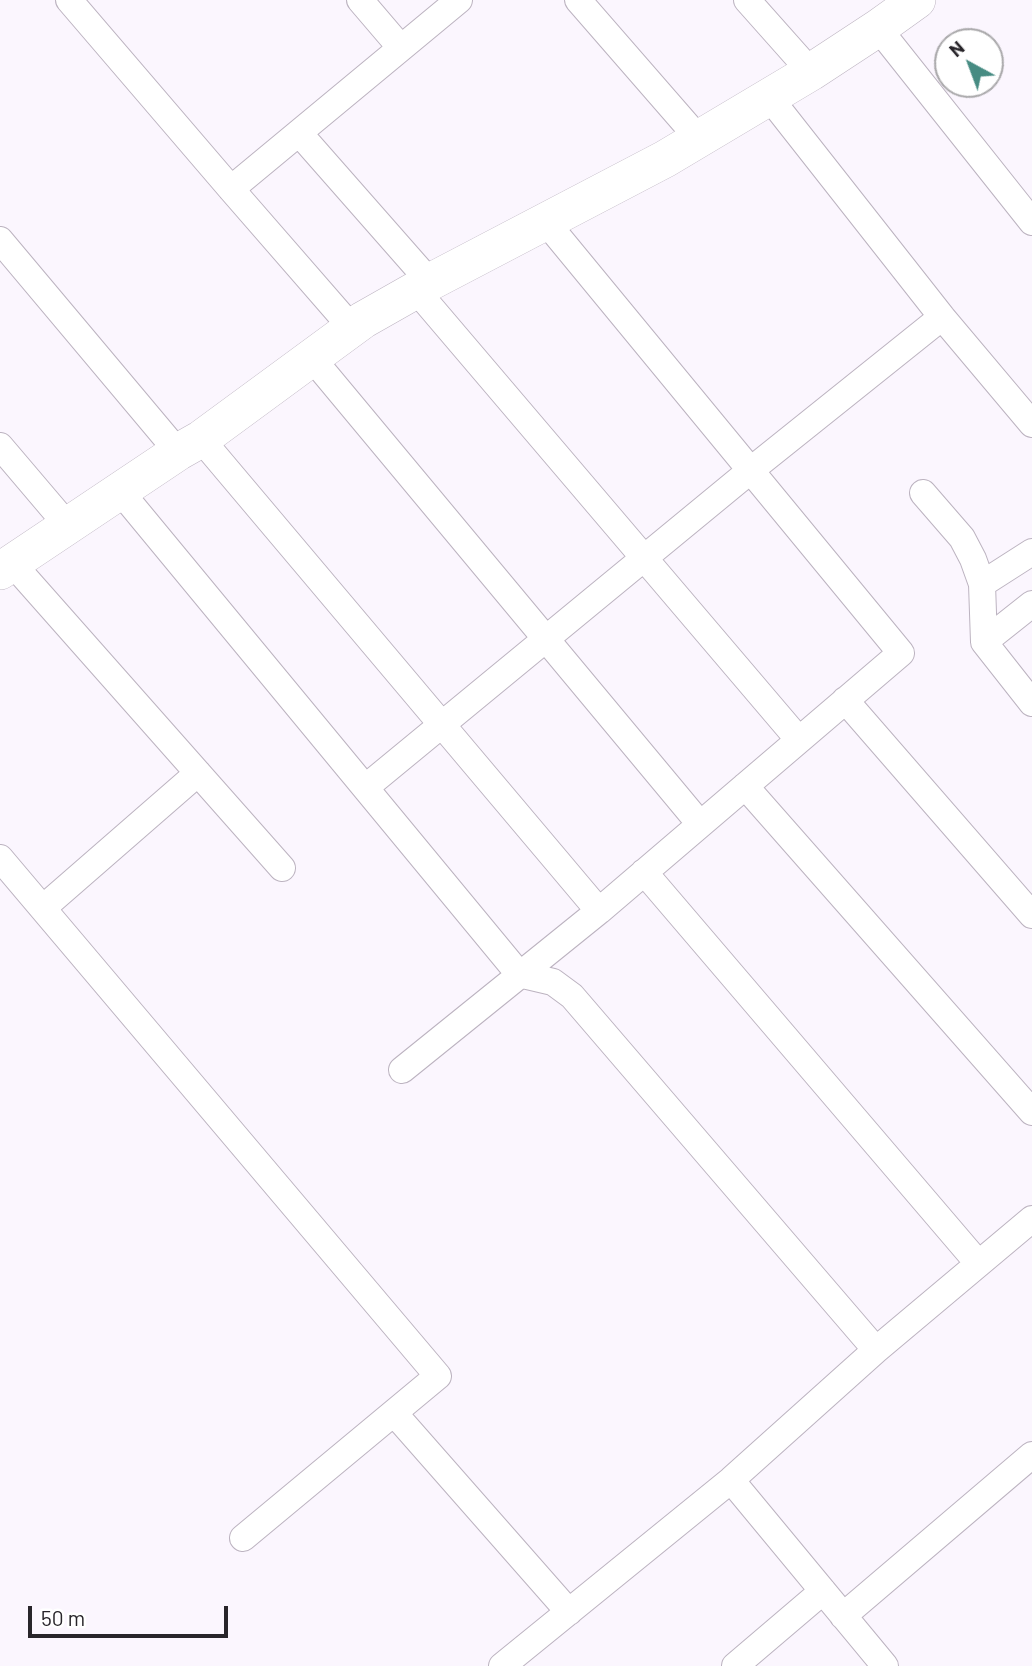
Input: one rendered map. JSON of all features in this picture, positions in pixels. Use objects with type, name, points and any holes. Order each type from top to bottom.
[{"type":"street","points":[[69,0],[230,190],[352,328]]},
{"type":"street","points":[[360,0],[401,48]]},
{"type":"street","points":[[230,190],[459,0]]},
{"type":"street","points":[[578,0],[699,139]]},
{"type":"street","points":[[747,0],[811,72]]},
{"type":"street","points":[[282,868],[198,773],[6,567],[189,445],[363,320],[665,159],[811,72],[878,28],[908,2]]},
{"type":"street","points":[[878,28],[1032,222]]},
{"type":"street","points":[[769,97],[942,317],[1032,424]]},
{"type":"street","points":[[299,133],[644,558],[799,740]]},
{"type":"street","points":[[402,1070],[598,911],[901,653],[546,222]]},
{"type":"street","points":[[0,240],[441,725],[598,911]]},
{"type":"street","points":[[366,787],[751,470],[942,317]]},
{"type":"street","points":[[312,358],[700,824]]},
{"type":"street","points":[[0,446],[68,526]]},
{"type":"street","points":[[120,491],[519,974],[553,982],[572,996],[876,1350]]},
{"type":"street","points":[[923,493],[962,538],[974,559],[982,584],[984,642],[1032,702]]},
{"type":"street","points":[[982,584],[1032,552]]},
{"type":"street","points":[[984,642],[1032,604]]},
{"type":"street","points":[[845,700],[1032,915]]},
{"type":"street","points":[[43,908],[198,773]]},
{"type":"street","points":[[745,786],[1032,1112]]},
{"type":"street","points":[[0,858],[438,1376],[243,1538]]},
{"type":"street","points":[[644,872],[978,1263]]},
{"type":"street","points":[[502,1666],[731,1480],[876,1350],[978,1263],[1031,1223]]},
{"type":"street","points":[[394,1413],[569,1612]]},
{"type":"street","points":[[843,1616],[1032,1455]]},
{"type":"street","points":[[731,1480],[885,1666]]},
{"type":"street","points":[[735,1666],[823,1591]]}]
